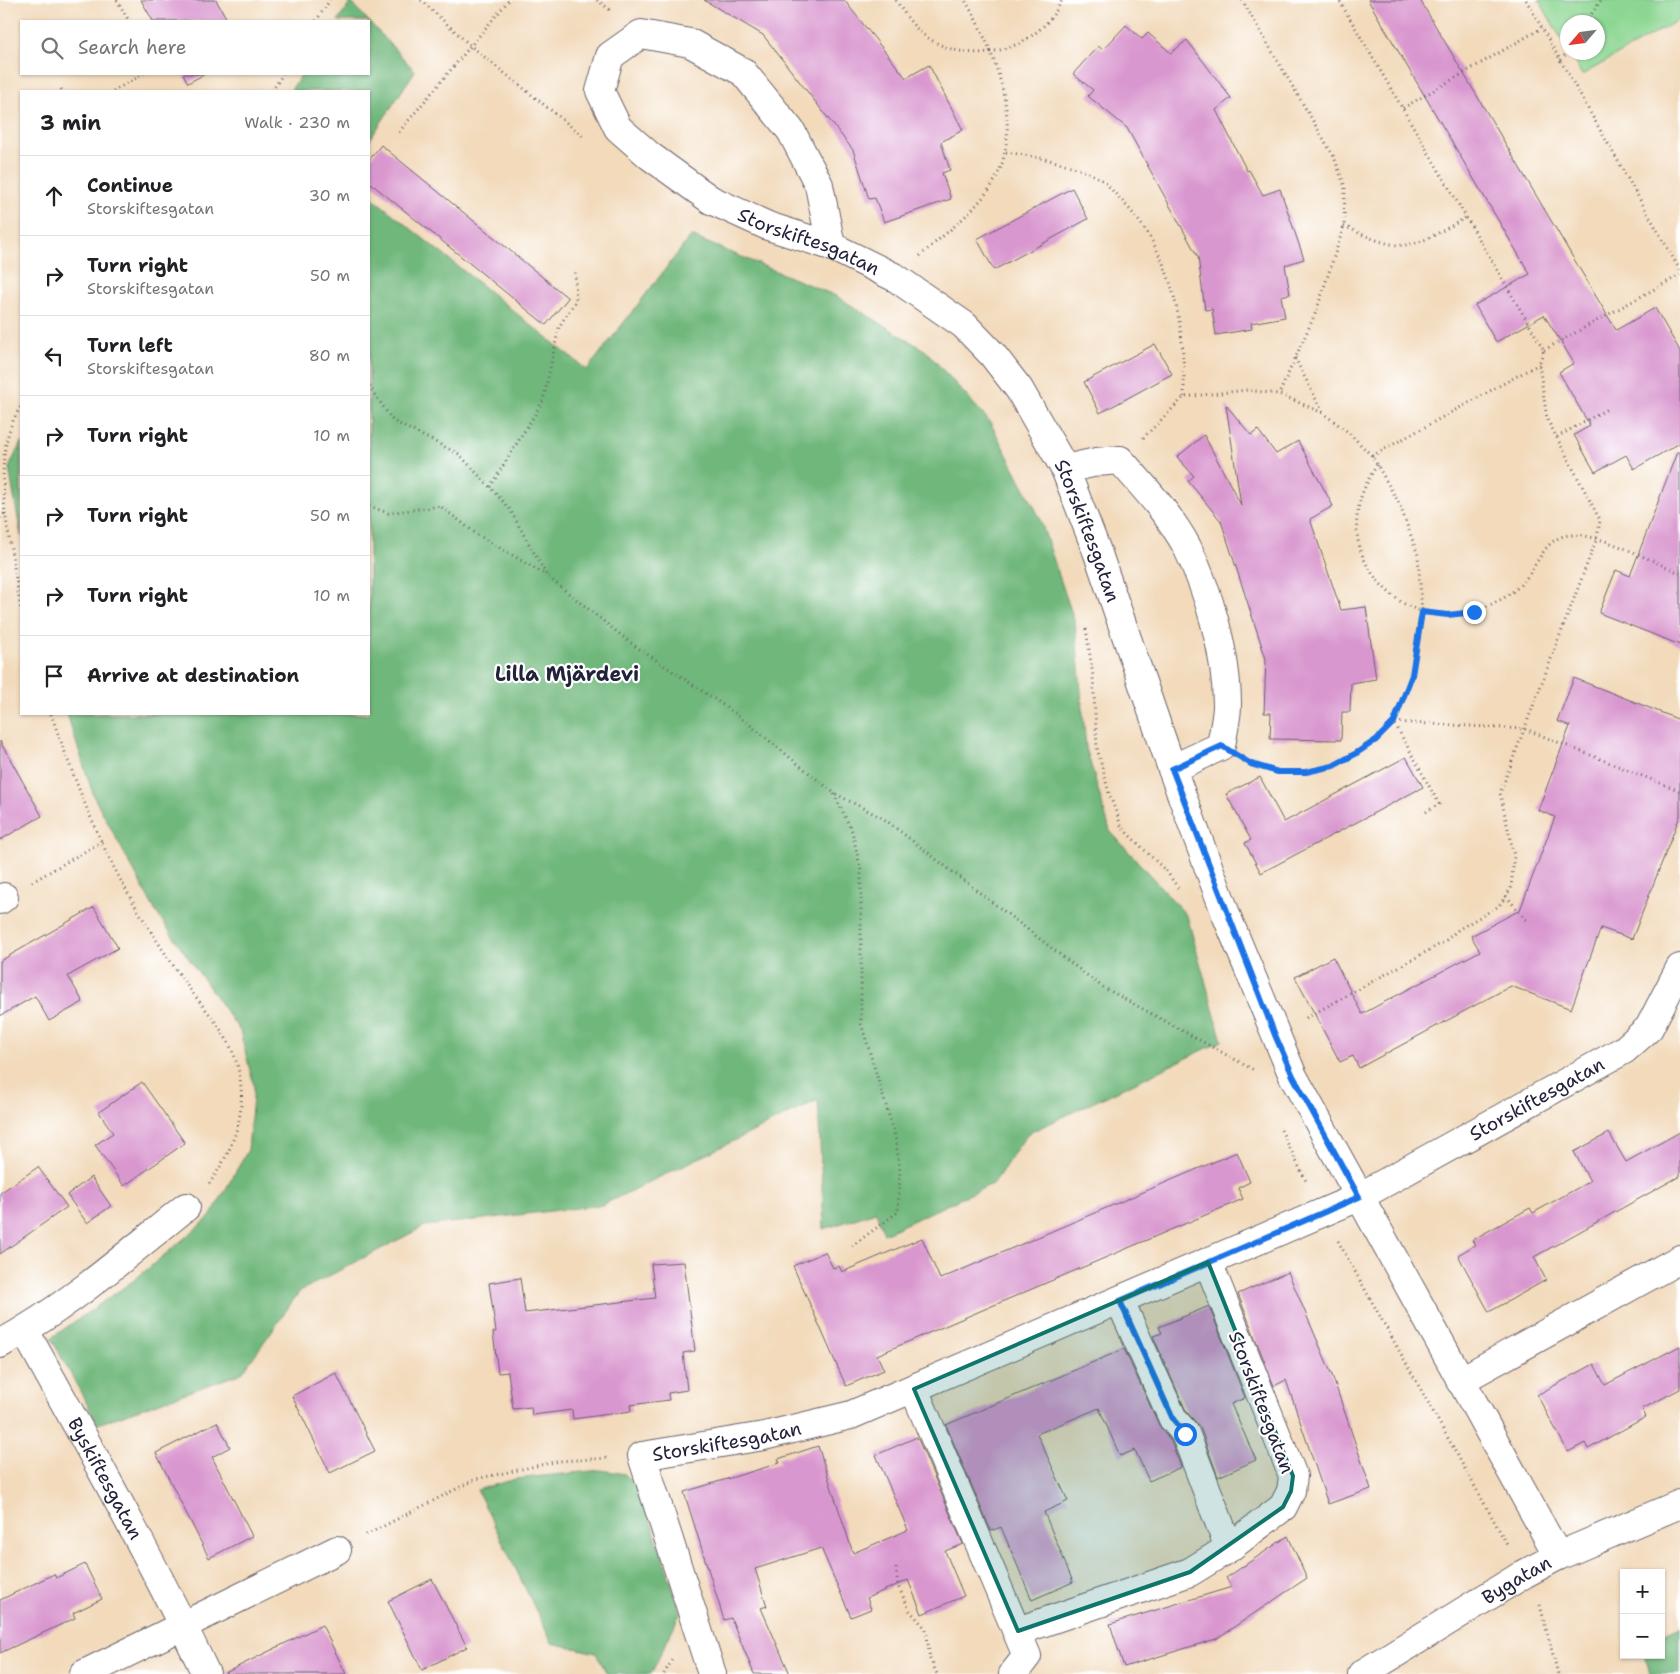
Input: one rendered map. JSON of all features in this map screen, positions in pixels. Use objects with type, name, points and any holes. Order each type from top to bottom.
[{"type":"street","name":"Storskiftesgatan","points":[[831,246],[819,185],[792,131],[743,72],[690,43],[641,34],[610,56],[600,91],[618,128],[650,156],[711,200],[768,226],[831,246],[896,278],[964,325],[992,354],[1019,389],[1065,470],[1098,554],[1172,769],[1275,1035],[1293,1076],[1558,1556]]},
{"type":"street","points":[[1065,470],[1097,462],[1120,460],[1148,491],[1171,522],[1187,547],[1201,583],[1215,624],[1224,664],[1227,706],[1222,746],[1172,769]]},
{"type":"street","name":"Storskiftesgatan","points":[[712,1674],[642,1456],[764,1436],[851,1415],[1359,1197],[1624,1050],[1638,1040],[1649,1028],[1660,1010],[1680,968]]},
{"type":"street","points":[[0,1344],[25,1330],[80,1292],[186,1207]]},
{"type":"street","points":[[1460,1381],[1680,1259]]},
{"type":"street","name":"Storskiftesgatan","points":[[1018,1632],[1190,1572],[1229,1548],[1282,1506],[1291,1492],[1293,1476],[1208,1262]]},
{"type":"street","points":[[1120,1301],[1173,1419],[1185,1434],[1229,1548]]},
{"type":"street","name":"Byskiftesgatan","points":[[25,1330],[102,1470],[184,1626],[206,1674]]},
{"type":"street","points":[[914,1389],[1027,1656],[1013,1674]]},
{"type":"street","name":"Bygatan","points":[[1362,1674],[1524,1574],[1558,1556],[1680,1504]]},
{"type":"street","points":[[84,1674],[337,1550]]},
{"type":"path","points":[[117,0],[128,20]]},
{"type":"path","points":[[317,20],[330,0]]},
{"type":"path","points":[[420,0],[472,47],[588,140]]},
{"type":"path","points":[[399,132],[472,47],[509,0]]},
{"type":"path","points":[[896,0],[908,19],[925,36],[946,47],[992,52],[1018,45],[1040,31],[1057,11],[1062,0]]},
{"type":"path","points":[[896,278],[977,203],[994,180],[1006,152],[1005,100],[992,52],[965,0]]},
{"type":"path","points":[[1242,0],[1334,157],[1345,187],[1344,226],[1316,312],[1279,394]]},
{"type":"path","points":[[1339,0],[1544,350]]},
{"type":"path","points":[[1526,0],[1560,58]]},
{"type":"path","points":[[1591,15],[1601,0]]},
{"type":"path","points":[[1403,108],[1542,28]]},
{"type":"path","points":[[1561,60],[1680,270]]},
{"type":"path","points":[[115,90],[142,75]]},
{"type":"path","points":[[273,90],[282,75]]},
{"type":"path","points":[[1006,152],[1056,161],[1099,177],[1129,208],[1166,267],[1175,296],[1182,329],[1184,397]]},
{"type":"path","points":[[1344,226],[1388,244],[1402,246],[1417,244],[1467,217]]},
{"type":"path","points":[[490,487],[543,401],[559,327],[576,300],[575,272]]},
{"type":"path","points":[[1275,1035],[1444,942],[1458,929],[1499,906],[1511,888],[1514,856],[1500,793],[1597,538],[1600,520],[1548,419],[1539,364],[1544,350],[1680,275]]},
{"type":"path","points":[[1295,358],[1323,413]]},
{"type":"path","points":[[1372,456],[1539,364]]},
{"type":"path","points":[[370,387],[393,421],[458,454],[490,487],[509,508],[547,576]]},
{"type":"path","points":[[1120,460],[1184,397],[1246,390],[1279,394],[1323,413],[1348,432],[1372,456],[1399,503],[1418,555],[1422,612],[1412,675],[1394,722],[1376,740],[1333,766],[1306,772],[1278,772],[1251,764],[1222,746]]},
{"type":"path","points":[[20,408],[12,420],[1,462],[5,513],[20,603]]},
{"type":"path","points":[[1557,437],[1607,409]]},
{"type":"path","points":[[1377,465],[1366,482],[1359,501],[1356,521],[1362,554],[1374,577],[1388,592],[1404,604],[1422,612],[1448,615],[1474,612],[1498,601],[1524,582],[1548,545],[1558,538],[1573,534],[1597,538],[1680,573]]},
{"type":"path","points":[[370,506],[388,513],[440,506],[478,535],[547,576],[632,644],[735,713],[834,794],[884,819],[1101,986],[1254,1071]]},
{"type":"path","points":[[0,518],[5,513]]},
{"type":"path","points":[[1086,627],[1093,676],[1097,748],[1109,793],[1122,828],[1166,872],[1183,895]]},
{"type":"path","points":[[51,715],[78,788],[128,894],[181,977],[226,1038],[237,1063],[242,1115],[235,1140],[223,1164],[209,1184],[186,1207]]},
{"type":"path","points":[[1394,722],[1525,729],[1680,791]]},
{"type":"path","points":[[1394,722],[1439,804],[1426,812]]},
{"type":"path","points":[[834,794],[852,831],[861,871],[861,1023],[895,1136],[900,1171],[898,1212],[852,1246]]},
{"type":"path","points":[[2,898],[103,841]]},
{"type":"path","points":[[1506,896],[1527,922]]},
{"type":"path","points":[[1251,1064],[1258,1079]]},
{"type":"path","points":[[1278,1122],[1322,1213],[1524,1574]]},
{"type":"path","points":[[337,1550],[476,1479],[559,1461],[642,1456]]},
{"type":"path","points":[[896,1568],[898,1586],[910,1612],[926,1629],[930,1659],[937,1674]]},
{"type":"path","points":[[1538,1598],[1558,1674]]},
{"type":"highlighted area","points":[[1208,1262],[1293,1476],[1291,1491],[1283,1507],[1190,1572],[1018,1631],[914,1389]]},
{"type":"green space","points":[[1539,0],[1680,0],[1680,19],[1582,75],[1573,60],[1605,60],[1605,15],[1560,15],[1560,37]]},
{"type":"green space","points":[[351,2],[368,20],[339,20]]},
{"type":"green space","points":[[370,22],[415,71],[370,139],[370,90],[291,90],[301,75],[370,75]]},
{"type":"green space","points":[[370,196],[587,370],[691,236],[836,296],[926,351],[990,422],[1039,516],[1075,623],[1086,748],[1110,831],[1187,916],[1222,1041],[1027,1134],[994,1183],[884,1234],[876,1212],[824,1229],[818,1100],[602,1205],[425,1226],[300,1291],[242,1373],[98,1424],[51,1338],[133,1281],[210,1217],[248,1150],[254,1086],[240,1031],[156,912],[94,797],[67,715],[370,715]]},
{"type":"green space","points":[[20,444],[20,530],[9,468]]},
{"type":"green space","points":[[601,1470],[625,1474],[641,1492],[681,1612],[651,1674],[607,1674],[596,1653],[552,1643],[477,1490],[515,1479]]},
{"type":"green space","points":[[1680,1627],[1680,1674],[1650,1674],[1646,1659],[1665,1659],[1665,1634]]},
{"type":"building","points":[[141,0],[216,0],[227,20],[152,20]]},
{"type":"building","points":[[704,0],[844,0],[906,78],[929,65],[963,130],[941,142],[950,170],[942,173],[951,199],[884,222],[875,198],[869,199],[853,150],[763,35]]},
{"type":"building","points":[[1368,0],[1420,0],[1616,330],[1655,308],[1680,351],[1680,443],[1634,469],[1626,455],[1595,472],[1574,435],[1590,426],[1559,372],[1574,363],[1544,315],[1496,342],[1475,305],[1530,274]]},
{"type":"building","points":[[1126,25],[1142,39],[1148,33],[1171,53],[1187,40],[1231,98],[1216,110],[1247,171],[1249,170],[1263,195],[1280,189],[1304,259],[1285,265],[1290,294],[1281,296],[1285,317],[1251,323],[1252,329],[1216,335],[1212,309],[1205,310],[1198,257],[1127,128],[1088,96],[1093,90],[1073,74],[1098,46],[1103,50]]},
{"type":"building","points":[[184,75],[203,75],[188,83]]},
{"type":"building","points":[[381,145],[568,298],[546,325],[370,183],[370,159]]},
{"type":"building","points":[[1072,188],[1088,219],[994,270],[977,239]]},
{"type":"building","points":[[1155,344],[1172,374],[1100,413],[1084,382]]},
{"type":"building","points":[[1226,405],[1251,435],[1258,430],[1276,454],[1298,441],[1333,506],[1310,519],[1341,610],[1366,607],[1376,679],[1351,683],[1350,712],[1342,712],[1341,740],[1270,739],[1271,713],[1264,713],[1266,659],[1221,521],[1188,481],[1194,476],[1177,457],[1204,435],[1241,505]]},
{"type":"building","points":[[1677,452],[1680,452],[1680,645],[1599,613],[1616,570],[1630,576]]},
{"type":"building","points":[[1574,678],[1680,720],[1680,816],[1632,939],[1601,928],[1571,1009],[1511,986],[1359,1068],[1353,1056],[1340,1062],[1295,977],[1333,957],[1362,1014],[1480,951],[1471,936],[1520,910],[1555,817],[1538,810],[1570,726],[1557,721]]},
{"type":"building","points":[[0,741],[42,816],[0,840]]},
{"type":"building","points":[[1406,757],[1423,787],[1261,873],[1245,843],[1251,840],[1226,794],[1260,777],[1284,822]]},
{"type":"building","points":[[94,907],[118,948],[68,976],[83,1002],[49,1021],[35,996],[0,1016],[0,961]]},
{"type":"building","points":[[142,1082],[185,1143],[124,1186],[95,1145],[113,1133],[99,1112]]},
{"type":"building","points":[[1680,1132],[1680,1176],[1534,1257],[1546,1280],[1489,1312],[1458,1255],[1475,1245],[1472,1240],[1530,1208],[1533,1213],[1590,1181],[1574,1152],[1609,1133],[1626,1162]]},
{"type":"building","points":[[1237,1152],[1250,1182],[1238,1188],[1243,1199],[877,1355],[884,1370],[846,1386],[793,1266],[825,1252],[833,1268],[839,1266],[842,1272],[922,1238],[940,1279]]},
{"type":"building","points":[[38,1167],[67,1207],[0,1254],[0,1193]]},
{"type":"building","points":[[91,1177],[111,1206],[87,1223],[67,1195]]},
{"type":"building","points":[[684,1262],[695,1351],[683,1353],[687,1390],[668,1393],[669,1400],[630,1405],[631,1411],[573,1419],[572,1410],[532,1415],[531,1407],[513,1409],[508,1372],[498,1373],[493,1332],[496,1332],[489,1283],[520,1278],[525,1313],[655,1298],[651,1264]]},
{"type":"building","points":[[1288,1272],[1332,1375],[1371,1489],[1328,1504],[1286,1380],[1274,1386],[1238,1294]]},
{"type":"building","points":[[1209,1306],[1245,1398],[1231,1404],[1256,1460],[1218,1477],[1200,1427],[1186,1411],[1153,1336],[1162,1333],[1159,1327]]},
{"type":"building","points":[[1680,1346],[1680,1389],[1642,1409],[1646,1417],[1588,1449],[1585,1443],[1568,1452],[1537,1395],[1594,1364],[1605,1385]]},
{"type":"building","points":[[1124,1349],[1159,1425],[1171,1441],[1181,1467],[1149,1481],[1135,1450],[1120,1456],[1099,1408],[1037,1434],[1068,1501],[1044,1512],[1073,1582],[1032,1600],[1001,1527],[991,1531],[946,1425]]},
{"type":"building","points":[[336,1373],[375,1451],[330,1473],[292,1396]]},
{"type":"building","points":[[217,1422],[230,1447],[212,1457],[252,1536],[209,1558],[156,1453]]},
{"type":"building","points":[[917,1437],[963,1544],[945,1551],[964,1596],[922,1614],[908,1580],[867,1598],[871,1609],[851,1617],[821,1548],[755,1569],[767,1606],[761,1608],[790,1674],[754,1674],[731,1618],[724,1620],[684,1492],[780,1463],[778,1459],[818,1446],[853,1553],[908,1530],[876,1455]]},
{"type":"building","points":[[1288,1536],[1307,1578],[1216,1639],[1124,1667],[1110,1624],[1232,1587],[1226,1578]]},
{"type":"building","points":[[85,1564],[102,1599],[73,1613],[75,1618],[0,1653],[0,1600],[54,1574],[56,1578]]},
{"type":"building","points":[[432,1579],[467,1647],[422,1670],[388,1601]]},
{"type":"building","points":[[322,1625],[346,1674],[223,1674]]},
{"type":"district","name":"Lilla Mjärdevi","points":[[567,674]]},
{"type":"route","points":[[1185,1434],[1173,1419],[1120,1301],[1359,1197],[1293,1076],[1275,1035],[1227,917],[1172,769],[1222,746],[1251,764],[1278,772],[1306,772],[1333,766],[1376,740],[1394,722],[1412,675],[1422,612],[1448,615],[1474,612]]}]
